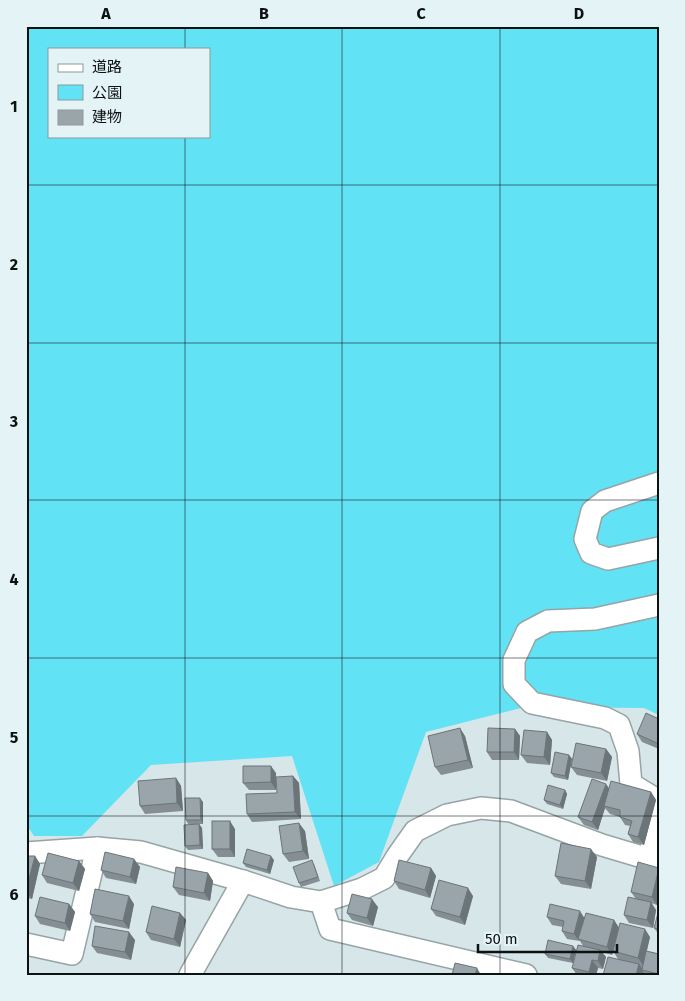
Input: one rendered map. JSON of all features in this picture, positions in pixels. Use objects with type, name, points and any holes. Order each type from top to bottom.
[{"type":"street","points":[[659,483],[605,501],[592,511],[585,539],[591,554],[608,559],[659,548]]},
{"type":"street","points":[[26,853],[97,848],[141,852],[243,881],[291,897],[321,902],[362,889],[384,878],[415,831],[447,815],[481,808],[511,811],[602,845],[654,861],[659,802],[631,784],[628,751],[619,725],[605,718],[532,703],[514,684],[514,660],[527,632],[548,621],[595,619],[659,605]]},
{"type":"street","points":[[26,944],[72,954],[97,848]]},
{"type":"street","points":[[190,975],[243,881]]},
{"type":"street","points":[[321,902],[330,929],[526,975]]},
{"type":"green space","points":[[26,26],[659,26],[659,715],[644,708],[525,707],[426,732],[379,862],[334,886],[292,756],[151,765],[82,836],[34,836],[26,824]]},
{"type":"building","points":[[646,713],[659,719],[659,744],[637,734]]},
{"type":"building","points":[[460,728],[468,760],[435,767],[428,736]]},
{"type":"building","points":[[488,728],[515,729],[514,752],[487,752]]},
{"type":"building","points":[[524,730],[547,732],[544,757],[521,755]]},
{"type":"building","points":[[576,743],[606,749],[601,773],[571,767]]},
{"type":"building","points":[[555,752],[569,755],[565,776],[551,773]]},
{"type":"building","points":[[243,766],[271,766],[271,782],[243,783]]},
{"type":"building","points":[[293,776],[295,812],[247,814],[246,794],[277,793],[276,777]]},
{"type":"building","points":[[176,778],[177,803],[140,806],[138,781]]},
{"type":"building","points":[[592,779],[606,784],[592,822],[578,817]]},
{"type":"building","points":[[611,781],[651,792],[638,837],[628,834],[632,821],[620,817],[620,810],[604,806]]},
{"type":"building","points":[[548,785],[565,790],[560,805],[544,800]]},
{"type":"building","points":[[185,798],[200,798],[201,820],[186,820]]},
{"type":"building","points":[[212,821],[230,821],[230,849],[212,849]]},
{"type":"building","points":[[299,823],[303,851],[283,854],[279,826]]},
{"type":"building","points":[[199,824],[200,845],[185,846],[184,825]]},
{"type":"building","points":[[561,843],[591,849],[585,881],[555,876]]},
{"type":"building","points":[[247,849],[271,856],[267,870],[243,863]]},
{"type":"building","points":[[105,852],[134,859],[130,877],[101,870]]},
{"type":"building","points":[[48,853],[79,861],[73,883],[42,875]]},
{"type":"building","points":[[26,856],[35,856],[26,891]]},
{"type":"building","points":[[312,860],[318,877],[299,883],[293,867]]},
{"type":"building","points":[[399,860],[431,868],[425,890],[394,881]]},
{"type":"building","points":[[638,862],[659,868],[652,897],[631,892]]},
{"type":"building","points":[[176,867],[208,873],[204,893],[173,887]]},
{"type":"building","points":[[439,880],[468,888],[460,917],[431,909]]},
{"type":"building","points":[[95,889],[129,896],[123,921],[90,914]]},
{"type":"building","points":[[352,894],[372,899],[367,918],[347,913]]},
{"type":"building","points":[[40,897],[69,904],[65,923],[35,916]]},
{"type":"building","points":[[628,897],[651,902],[647,920],[624,915]]},
{"type":"building","points":[[550,904],[580,911],[574,934],[562,931],[564,921],[547,917]]},
{"type":"building","points":[[152,906],[180,913],[174,939],[146,932]]},
{"type":"building","points":[[586,913],[614,920],[607,947],[578,939]]},
{"type":"building","points":[[659,913],[659,929],[654,928]]},
{"type":"building","points":[[620,923],[645,929],[638,958],[613,951]]},
{"type":"building","points":[[95,926],[129,932],[125,952],[92,946]]},
{"type":"building","points":[[548,940],[573,946],[570,959],[545,954]]},
{"type":"building","points":[[578,945],[600,950],[598,961],[592,960],[589,972],[572,968]]},
{"type":"building","points":[[646,951],[659,954],[659,974],[642,970]]},
{"type":"building","points":[[608,957],[639,964],[636,975],[603,975]]},
{"type":"building","points":[[455,963],[477,968],[475,975],[452,975]]}]
